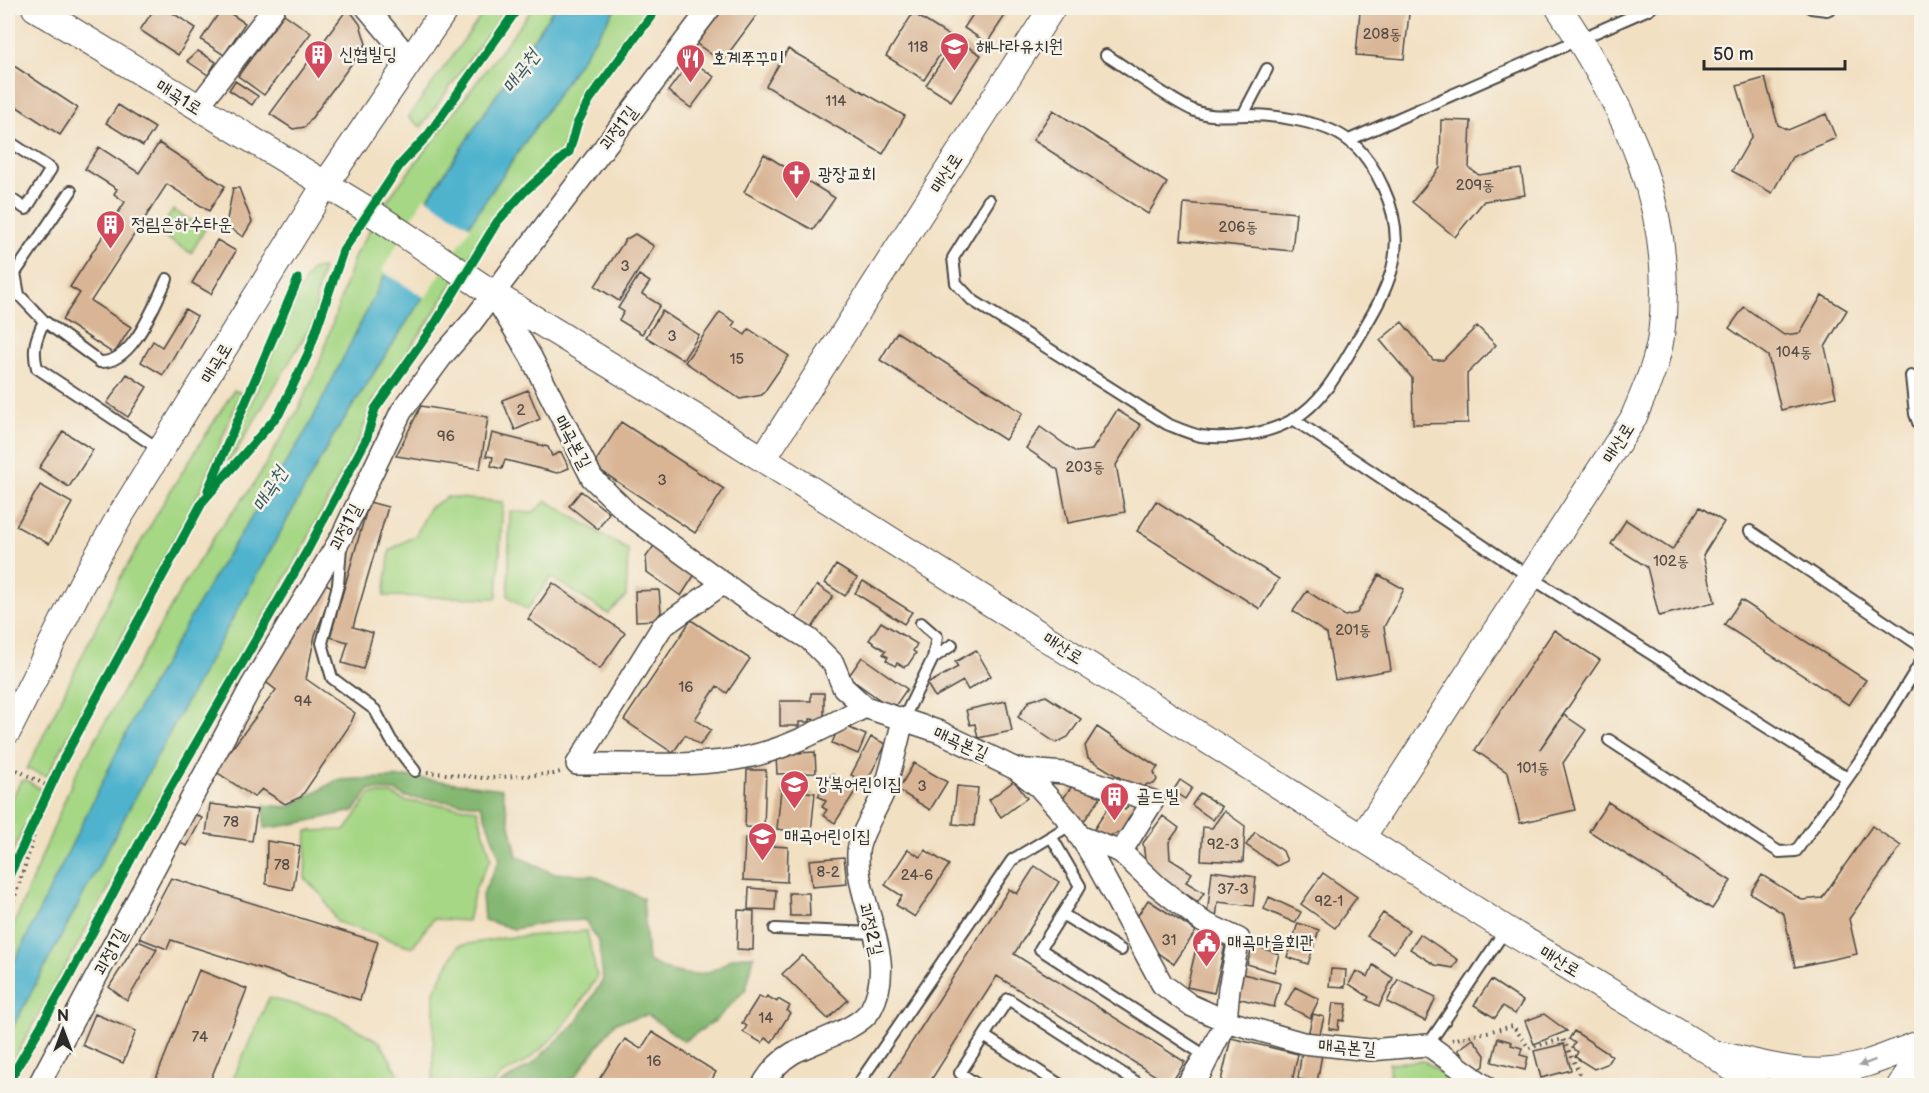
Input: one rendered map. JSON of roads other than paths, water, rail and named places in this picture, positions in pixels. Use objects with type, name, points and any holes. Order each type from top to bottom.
[{"type":"street","name":"매곡1로","points":[[34,8],[363,207]]},
{"type":"street","points":[[197,108],[274,8]]},
{"type":"street","points":[[367,8],[409,58]]},
{"type":"street","name":"매곡로","points":[[8,731],[81,585],[325,185],[409,58],[446,8]]},
{"type":"street","name":"괴정1길","points":[[38,1086],[252,685],[341,538],[400,412],[443,355],[472,322],[710,8]]},
{"type":"street","name":"매산로","points":[[763,459],[1052,8]]},
{"type":"street","name":"매산로","points":[[1363,836],[1633,418],[1651,377],[1660,338],[1664,290],[1661,233],[1649,181],[1615,102],[1579,38],[1559,8]]},
{"type":"street","name":"매산로","points":[[363,207],[492,293],[763,459],[1363,836],[1506,929],[1712,1053],[1756,1086]]},
{"type":"street","name":"매곡본길","points":[[492,293],[531,357],[592,478],[632,516],[724,583],[809,639],[833,663],[843,687],[865,707],[940,732],[1016,769],[1039,787],[1075,830],[1162,984],[1190,1005],[1226,1021],[1303,1043],[1370,1050],[1428,1046]]},
{"type":"street","points":[[724,583],[662,627],[577,764],[680,763],[748,757],[808,736],[865,707]]},
{"type":"street","name":"괴정2길","points":[[762,1086],[773,1068],[792,1054],[846,1030],[871,1010],[880,981],[879,947],[862,893],[858,851],[884,791],[903,720]]},
{"type":"street","points":[[1016,769],[1064,772],[1153,801],[1121,852]]},
{"type":"street","points":[[1075,830],[1121,852],[1157,886],[1203,922],[1239,939],[1229,988],[1226,1021],[1194,1086]]},
{"type":"street","points":[[1712,1053],[1797,1070],[1830,1071],[1855,1067],[1922,1043]]},
{"type":"street","points":[[1428,1046],[1485,1086]]},
{"type":"street","points":[[1900,1086],[1922,1052]]},
{"type":"lane","points":[[1348,140],[1651,8]]},
{"type":"lane","points":[[1810,8],[1827,10],[1831,8]]},
{"type":"lane","points":[[989,200],[953,258],[956,283],[972,300],[1167,424],[1200,436],[1232,437],[1293,420],[1326,391],[1380,302],[1396,262],[1398,237],[1391,204],[1376,172],[1348,140],[1311,124],[1275,115],[1218,117],[1195,111],[1106,55]]},
{"type":"lane","points":[[1243,115],[1255,88],[1268,69]]},
{"type":"lane","points":[[8,141],[51,169],[26,209],[8,197]]},
{"type":"lane","points":[[71,191],[15,273],[19,296],[44,321],[100,363],[110,363],[120,357],[137,337],[167,279]]},
{"type":"lane","points":[[44,321],[35,341],[33,355],[37,368],[162,452]]},
{"type":"lane","points":[[1911,376],[1915,414],[1922,433]]},
{"type":"lane","points":[[1293,420],[1530,577],[1847,778]]},
{"type":"lane","points":[[1749,531],[1922,647]]},
{"type":"lane","points":[[341,538],[338,585],[322,643],[332,678],[375,710],[391,740],[415,771]]},
{"type":"lane","points":[[903,720],[933,658],[937,637],[921,623]]},
{"type":"lane","points":[[933,658],[952,645]]},
{"type":"lane","points":[[1609,740],[1779,852],[1796,850],[1897,703],[1922,660]]},
{"type":"lane","points":[[857,1086],[1012,860],[1051,836],[1075,830]]},
{"type":"lane","points":[[1051,836],[1080,886],[1040,949],[1202,1053],[1180,1086]]},
{"type":"lane","points":[[1062,914],[1121,950]]},
{"type":"lane","points":[[775,929],[875,933]]},
{"type":"lane","points":[[1428,1046],[1506,929]]},
{"type":"lane","points":[[979,1086],[960,1073],[1008,999],[1142,1086]]},
{"type":"lane","points":[[984,1036],[1062,1086]]},
{"type":"water","name":"매곡천","points":[[554,8],[616,8],[477,213],[334,435],[177,719],[8,1036],[8,975],[140,705],[219,568],[308,428],[409,227]]},
{"type":"place","name":"해나라유치원","points":[[955,72]]},
{"type":"place","name":"신협빌딩","points":[[318,80]]},
{"type":"place","name":"호계쭈꾸미","points":[[691,84]]},
{"type":"place","name":"광장교회","points":[[797,200]]},
{"type":"place","name":"정림은하수타운","points":[[110,250]]},
{"type":"place","name":"강북어린이집","points":[[794,810]]},
{"type":"place","name":"골드빌","points":[[1115,822]]},
{"type":"place","name":"매곡어린이집","points":[[763,862]]},
{"type":"place","name":"매곡마을회관","points":[[1206,968]]}]
